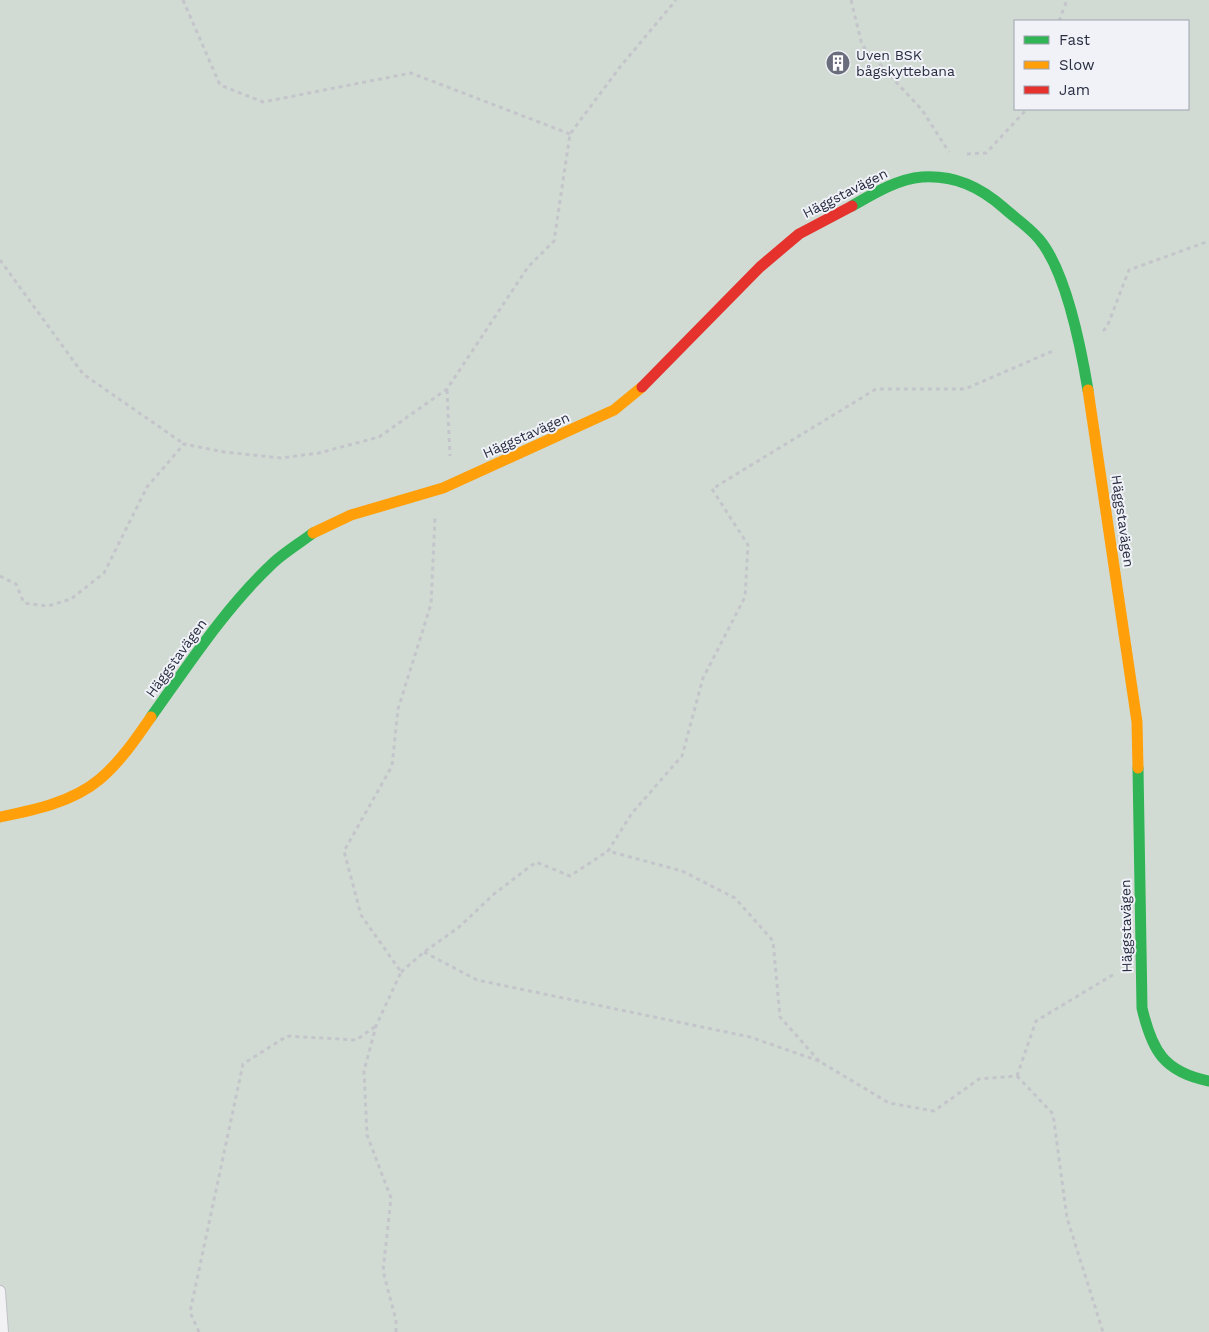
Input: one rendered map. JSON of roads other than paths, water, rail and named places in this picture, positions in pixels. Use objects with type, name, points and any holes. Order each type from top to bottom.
[{"type":"street","name":"Häggstavägen","points":[[0,817],[31,811],[66,799],[99,780],[127,751],[204,641],[238,600],[274,562],[308,537],[351,515],[443,488],[614,410],[636,393],[760,267],[799,234],[851,204],[888,186],[920,177],[950,177],[986,192],[1040,239],[1055,266],[1080,339],[1137,722],[1142,1008],[1147,1033],[1156,1051],[1175,1072],[1209,1081]]},
{"type":"lane","points":[[0,1291],[3,1332]]},
{"type":"place","name":"Uven BSK bågskyttebana","points":[[838,63]]}]
